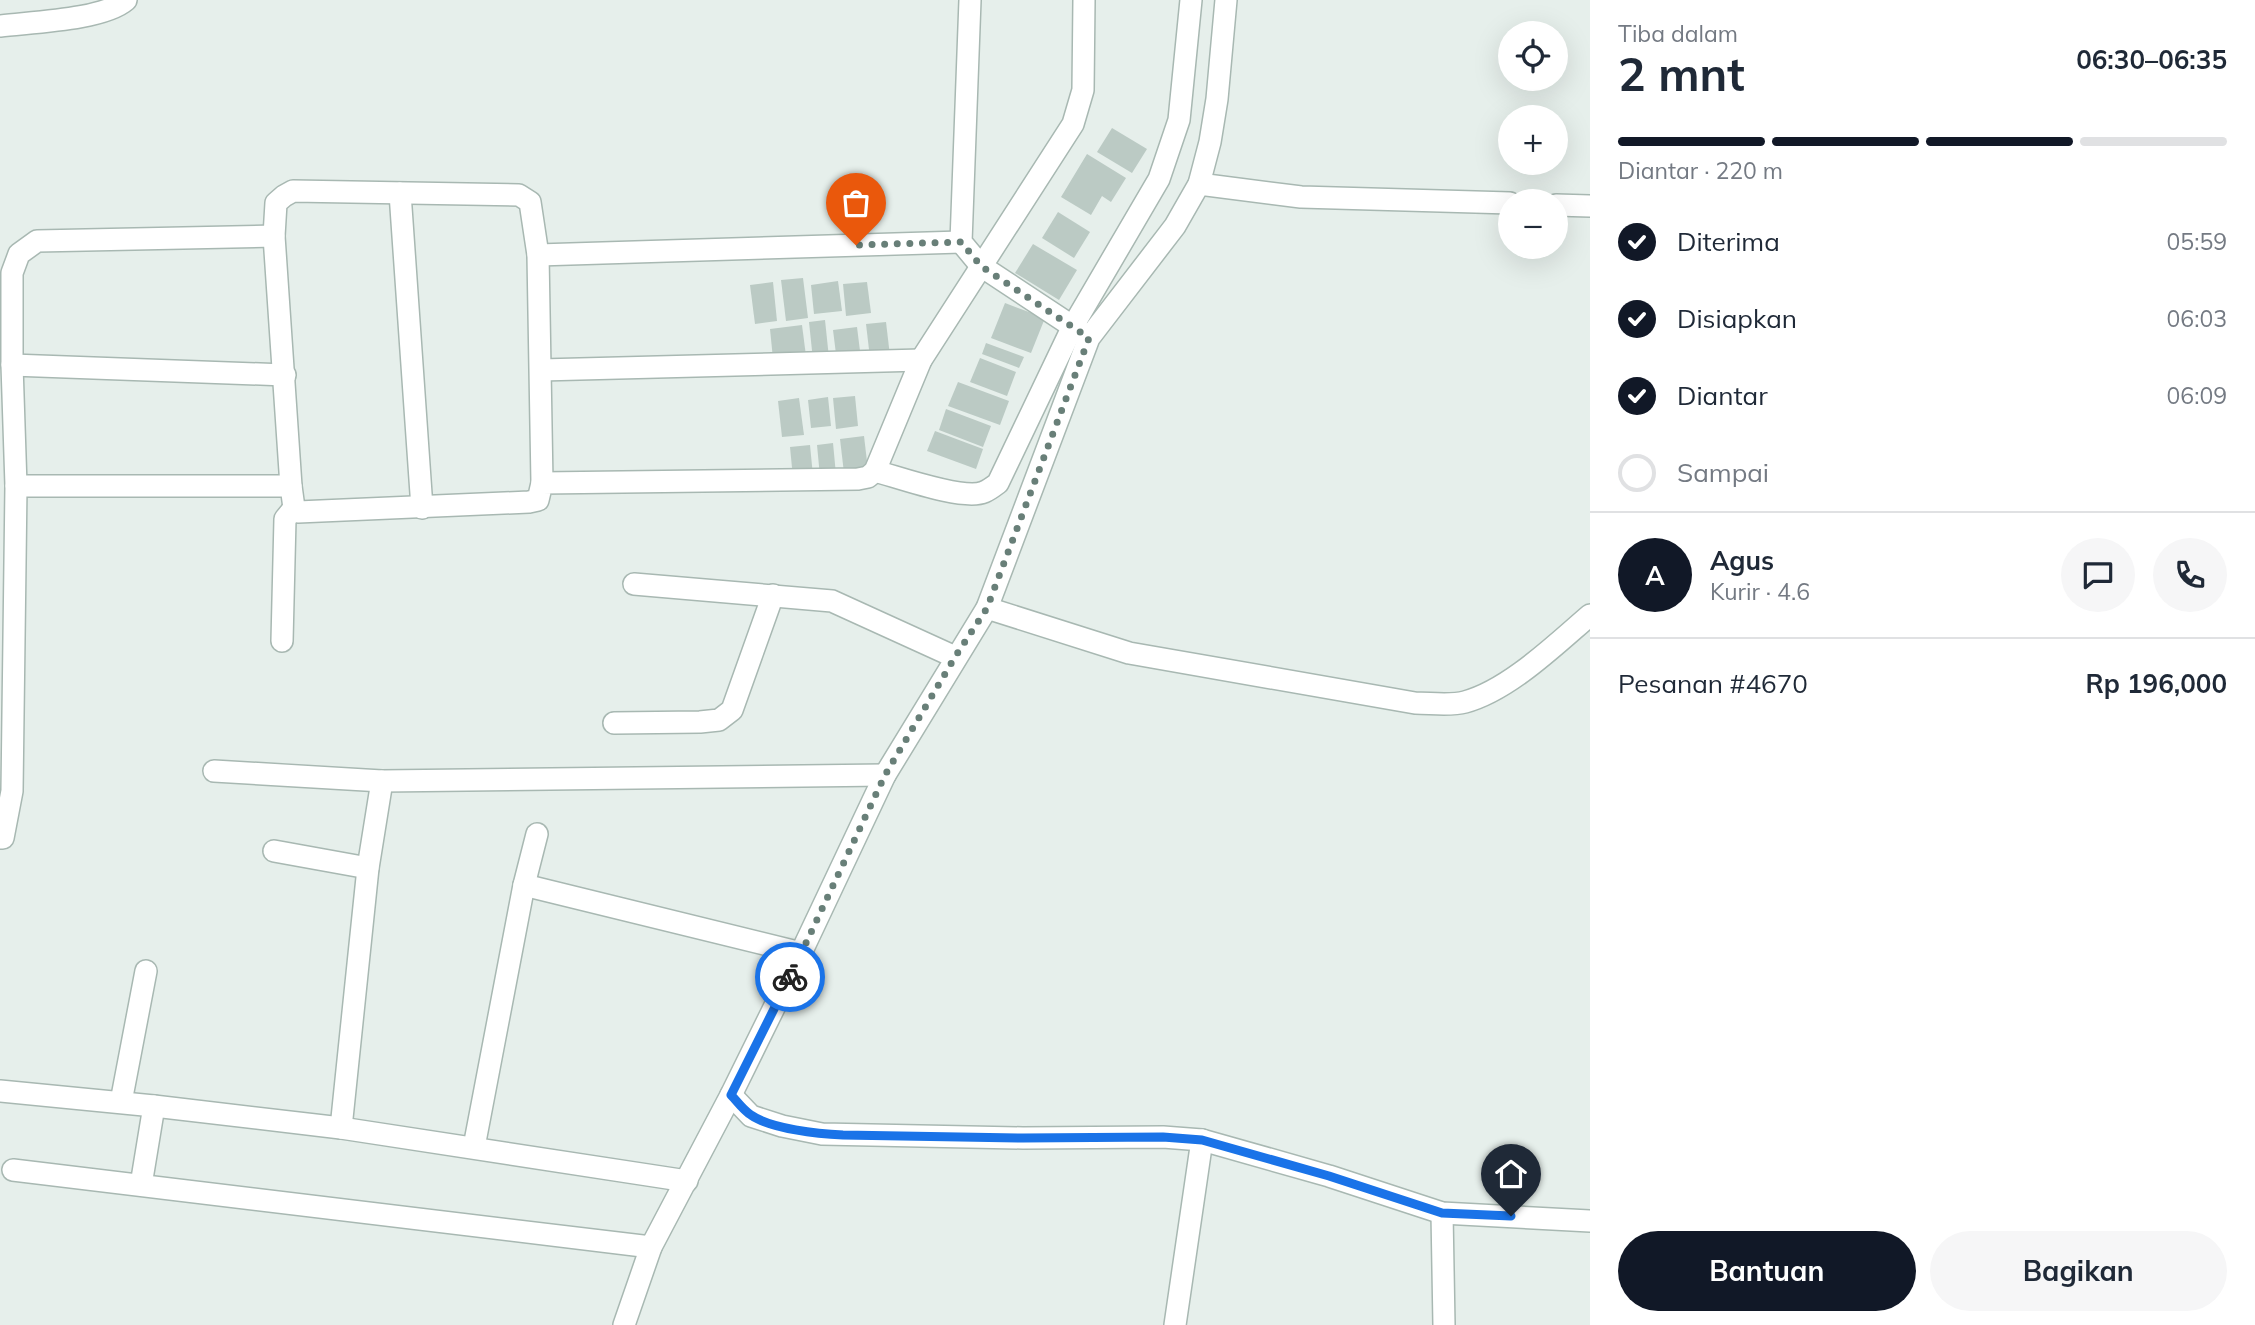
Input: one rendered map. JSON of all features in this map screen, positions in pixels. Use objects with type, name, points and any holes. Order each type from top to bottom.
[{"type":"street","points":[[0,26],[99,13],[117,8],[126,0]]},
{"type":"street","points":[[970,0],[961,242],[981,266],[1081,332]]},
{"type":"street","points":[[542,483],[858,479],[868,477],[875,471],[921,360],[1073,124],[1083,90],[1083,0]]},
{"type":"street","points":[[875,471],[967,494],[983,493],[998,483],[1081,332],[1159,179],[1180,120],[1191,0]]},
{"type":"street","points":[[624,1325],[651,1247],[731,1095],[885,775],[987,608],[1081,332],[1175,226],[1199,184],[1215,110],[1226,0]]},
{"type":"street","points":[[1199,184],[1301,197],[1498,204]]},
{"type":"street","points":[[293,191],[526,197],[532,206],[538,255],[542,483],[540,497],[536,501],[298,512],[294,508],[291,486],[274,236],[276,203],[293,191]]},
{"type":"street","points":[[400,192],[422,508]]},
{"type":"street","points":[[1568,205],[1590,206]]},
{"type":"street","points":[[0,838],[3,838],[12,791],[16,486],[12,273],[19,254],[37,242],[274,236]]},
{"type":"street","points":[[538,255],[961,242]]},
{"type":"street","points":[[541,370],[921,360]]},
{"type":"street","points":[[12,365],[285,375]]},
{"type":"street","points":[[16,486],[291,486]]},
{"type":"street","points":[[282,641],[285,519],[294,508]]},
{"type":"street","points":[[634,584],[832,601],[955,657]]},
{"type":"street","points":[[614,723],[719,720],[732,710],[773,595]]},
{"type":"street","points":[[987,608],[1129,653],[1415,703],[1462,703],[1488,694],[1590,615]]},
{"type":"street","points":[[214,771],[382,781],[885,775]]},
{"type":"street","points":[[341,1128],[368,868],[382,781]]},
{"type":"street","points":[[474,1147],[524,885],[537,834]]},
{"type":"street","points":[[274,851],[368,868]]},
{"type":"street","points":[[524,885],[801,953]]},
{"type":"street","points":[[121,1102],[146,971]]},
{"type":"street","points":[[0,1091],[121,1102],[341,1128],[687,1181]]},
{"type":"street","points":[[731,1095],[751,1116],[822,1134],[1023,1138],[1163,1137],[1202,1140],[1329,1176],[1442,1213],[1590,1222]]},
{"type":"street","points":[[141,1185],[154,1106]]},
{"type":"street","points":[[1175,1325],[1202,1140]]},
{"type":"street","points":[[13,1170],[651,1247]]},
{"type":"street","points":[[1442,1213],[1444,1325]]},
{"type":"building","points":[[1112,128],[1147,149],[1132,173],[1097,152]]},
{"type":"building","points":[[1087,154],[1126,178],[1111,202],[1102,196],[1091,215],[1061,197]]},
{"type":"building","points":[[1058,212],[1090,232],[1074,258],[1042,238]]},
{"type":"building","points":[[1033,244],[1077,270],[1059,300],[1015,273]]},
{"type":"building","points":[[803,278],[808,318],[786,321],[781,280]]},
{"type":"building","points":[[838,281],[842,311],[814,314],[811,285]]},
{"type":"building","points":[[773,282],[777,321],[755,324],[750,285]]},
{"type":"building","points":[[867,282],[871,313],[846,316],[843,284]]},
{"type":"building","points":[[1005,303],[1045,318],[1031,353],[991,338]]},
{"type":"building","points":[[825,320],[829,358],[813,360],[809,322]]},
{"type":"building","points":[[886,322],[890,356],[870,358],[866,324]]},
{"type":"building","points":[[802,325],[806,356],[773,359],[770,329]]},
{"type":"building","points":[[857,327],[861,359],[837,362],[833,330]]},
{"type":"building","points":[[986,343],[1024,357],[1019,368],[982,354]]},
{"type":"building","points":[[980,358],[1016,372],[1007,396],[970,382]]},
{"type":"building","points":[[958,382],[1009,401],[1000,425],[948,406]]},
{"type":"building","points":[[855,396],[858,426],[836,429],[833,398]]},
{"type":"building","points":[[828,397],[831,426],[811,428],[808,400]]},
{"type":"building","points":[[799,398],[804,435],[782,437],[778,401]]},
{"type":"building","points":[[946,409],[991,426],[983,447],[939,430]]},
{"type":"building","points":[[935,431],[983,449],[976,469],[927,451]]},
{"type":"building","points":[[864,436],[868,470],[844,473],[840,439]]},
{"type":"building","points":[[833,443],[836,475],[820,477],[817,445]]},
{"type":"building","points":[[810,445],[813,476],[793,478],[790,447]]},
{"type":"way so far","points":[[790,977],[885,775],[987,608],[1089,338],[981,266],[961,242],[856,245]]},
{"type":"route","points":[[790,977],[731,1095],[751,1116],[822,1134],[1023,1138],[1163,1137],[1202,1140],[1329,1176],[1442,1213],[1511,1216]]}]
